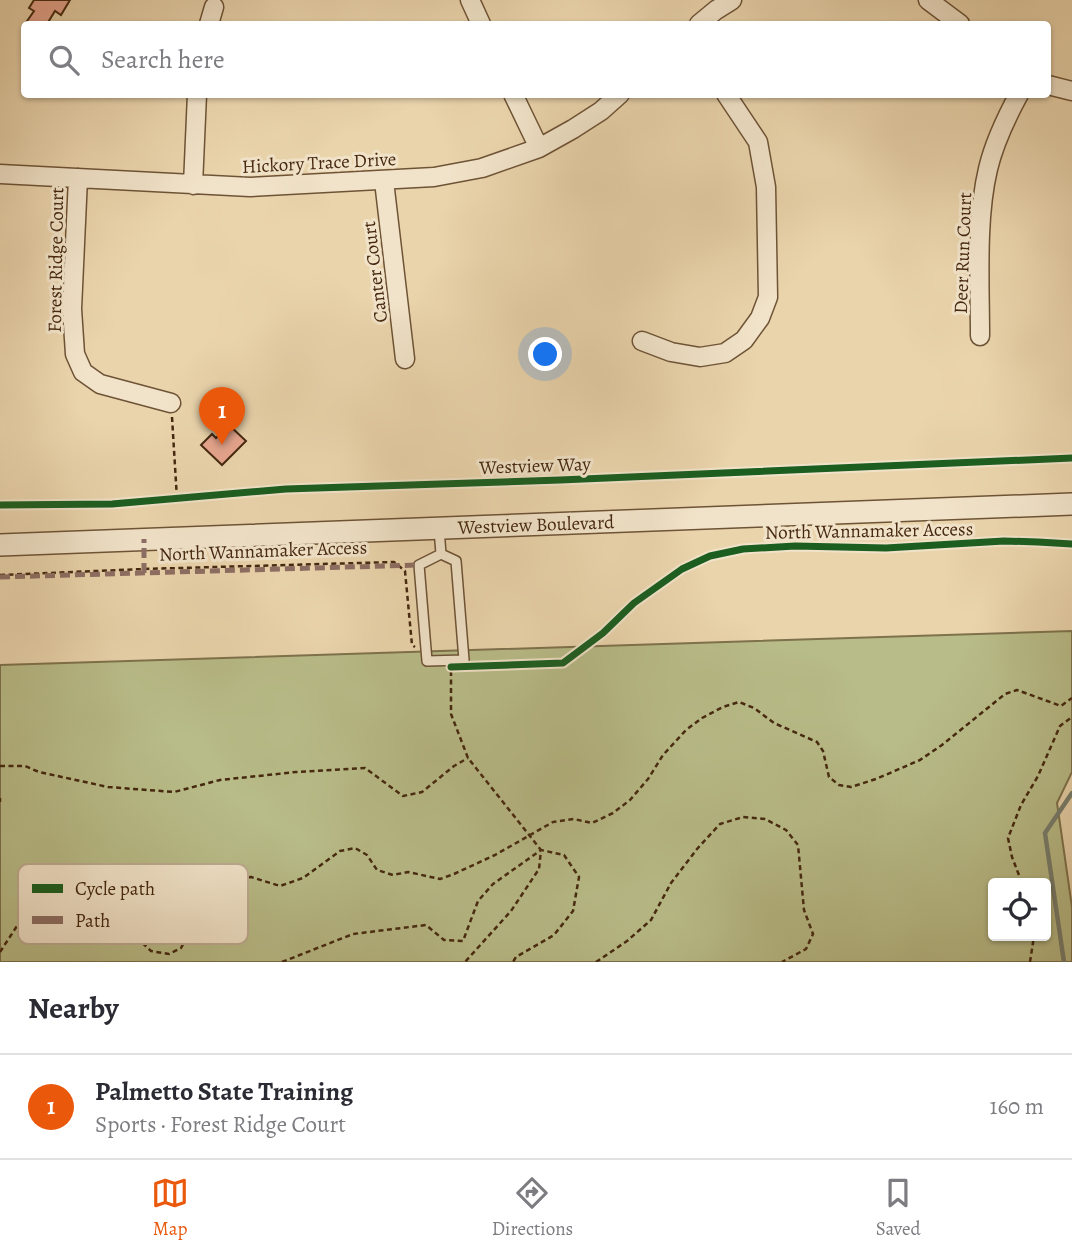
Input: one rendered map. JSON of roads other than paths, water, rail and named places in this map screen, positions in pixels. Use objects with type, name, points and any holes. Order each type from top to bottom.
[{"type":"street","points":[[470,0],[480,21]]},
{"type":"street","points":[[703,21],[732,0]]},
{"type":"street","points":[[928,0],[956,21]]},
{"type":"street","points":[[1051,86],[1072,91]]},
{"type":"street","points":[[193,185],[197,98]]},
{"type":"street","points":[[515,98],[539,148]]},
{"type":"street","name":"Hickory Trace Drive","points":[[0,174],[250,187],[434,177],[482,168],[539,148],[573,130],[616,98]]},
{"type":"street","points":[[642,341],[671,352],[700,356],[725,353],[744,340],[760,318],[768,297],[766,187],[758,142],[729,98]]},
{"type":"street","name":"Deer Run Court","points":[[980,336],[981,212],[988,169],[1002,127],[1017,98]]},
{"type":"street","name":"Forest Ridge Court","points":[[78,178],[72,309],[75,354],[83,372],[100,384],[171,403]]},
{"type":"street","name":"Canter Court","points":[[384,181],[405,359]]},
{"type":"street","name":"Westview Boulevard","points":[[0,545],[1072,504]]},
{"type":"lane","points":[[439,528],[441,554]]},
{"type":"lane","points":[[441,554],[456,561],[464,660],[426,662],[419,565],[441,554]]},
{"type":"waterway","points":[[1064,962],[1045,833],[1072,793]]},
{"type":"place","name":"Palmetto State Training","points":[[222,445]]}]
